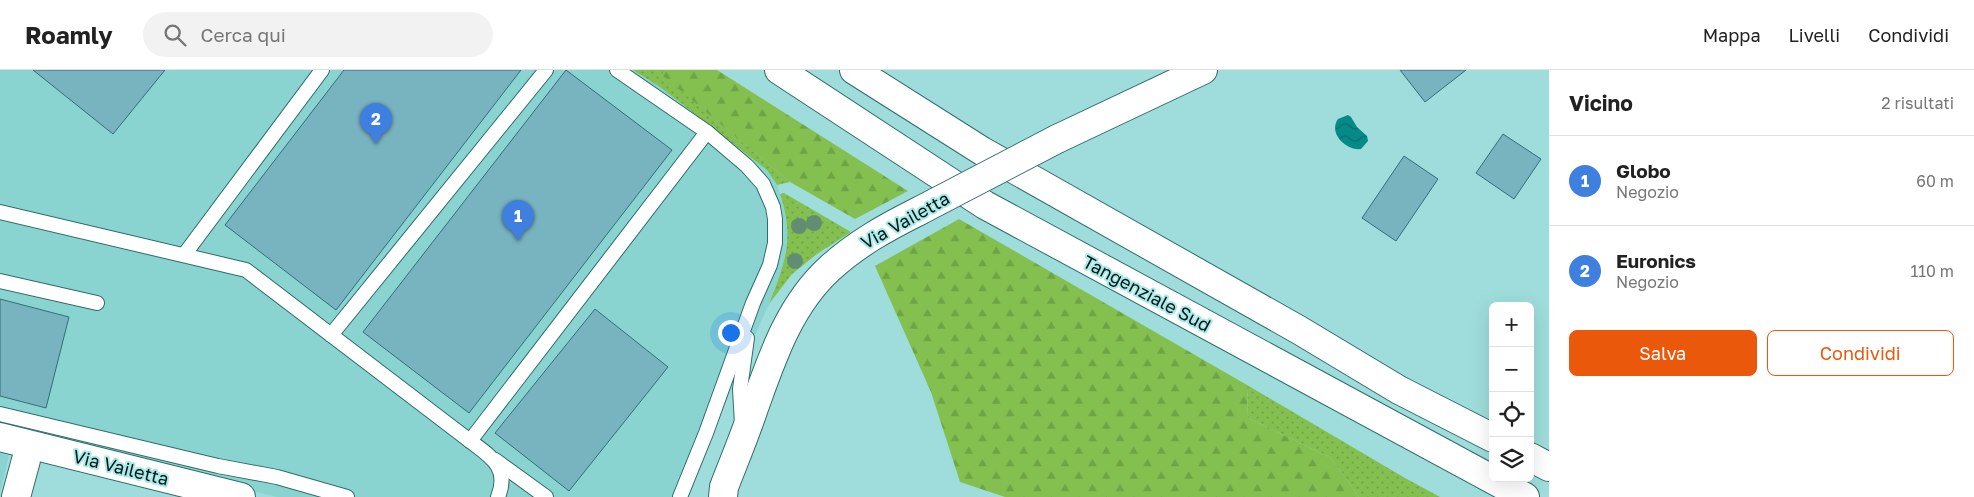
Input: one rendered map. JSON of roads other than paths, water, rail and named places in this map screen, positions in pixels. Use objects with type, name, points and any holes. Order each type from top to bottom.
[{"type":"main road","name":"Tangenziale Sud","points":[[778,70],[985,205],[1525,497]]},
{"type":"main road","points":[[854,70],[982,151],[1299,330],[1399,390],[1491,437]]},
{"type":"main road","name":"Via Vailetta","points":[[722,494],[771,359],[784,330],[812,287],[829,269],[881,231],[1057,140],[1203,70]]},
{"type":"main road","name":"Via Vailetta","points":[[0,437],[241,497]]},
{"type":"main road","name":"Via Vailetta","points":[[0,454],[172,497]]},
{"type":"main road","points":[[1534,459],[1549,467]]},
{"type":"main road","points":[[16,497],[26,460]]},
{"type":"lane","points":[[184,255],[322,70]]},
{"type":"lane","points":[[331,336],[546,70]]},
{"type":"lane","points":[[617,70],[707,132],[756,175],[763,184],[772,207],[775,232],[773,255],[753,303],[706,434],[680,497]]},
{"type":"lane","points":[[470,441],[707,132]]},
{"type":"lane","points":[[0,212],[246,270],[546,497]]},
{"type":"lane","points":[[0,281],[97,303]]},
{"type":"lane","points":[[745,434],[740,413],[740,389],[753,303]]},
{"type":"lane","points":[[0,414],[218,466],[277,477],[348,497]]},
{"type":"lane","points":[[0,420],[56,428]]},
{"type":"lane","points":[[495,460],[501,483],[498,497]]},
{"type":"lane","points":[[277,477],[325,497]]},
{"type":"water","points":[[1348,115],[1367,136],[1368,141],[1361,149],[1355,149],[1344,144],[1335,130],[1338,119]]},
{"type":"place","name":"Euronics","points":[[376,144]]},
{"type":"place","name":"Globo","points":[[518,241]]}]
